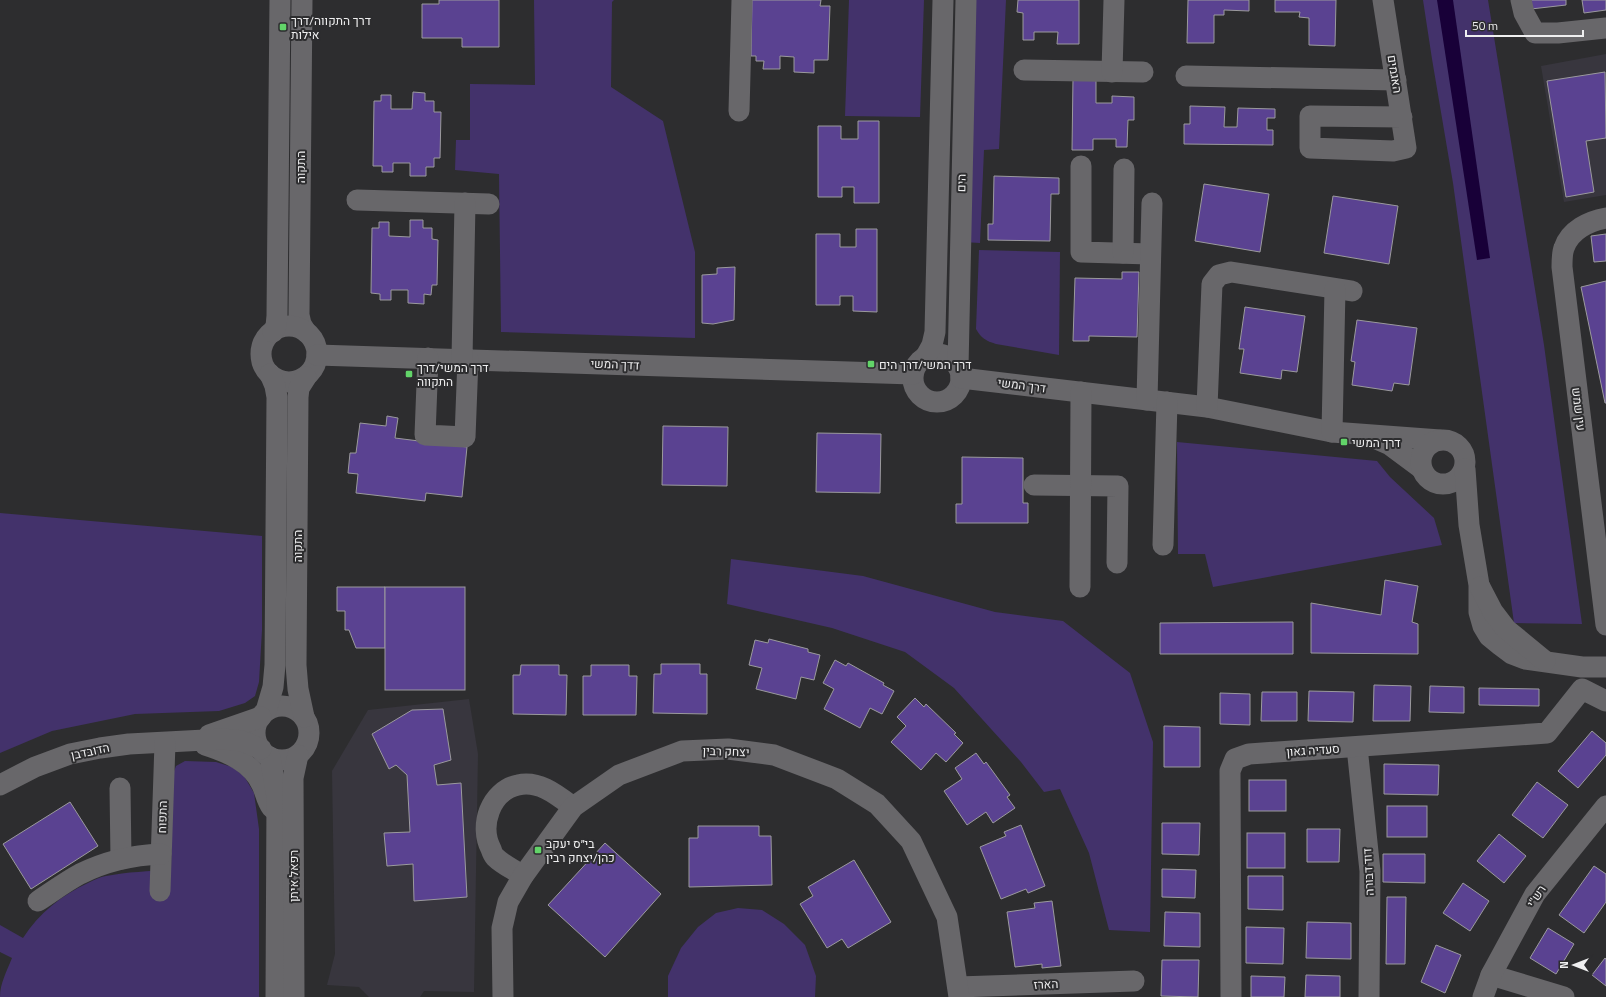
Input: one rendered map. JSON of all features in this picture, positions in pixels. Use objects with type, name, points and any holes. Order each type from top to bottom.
[{"type":"street","name":"התקוה","points":[[273,332],[276,326],[277,316],[280,0]]},
{"type":"street","name":"התקוה","points":[[302,0],[299,315],[301,324],[306,332]]},
{"type":"street","points":[[739,111],[742,0]]},
{"type":"street","name":"הים","points":[[926,356],[932,345],[935,332],[943,0]]},
{"type":"street","name":"הים","points":[[959,372],[966,0]]},
{"type":"street","points":[[1112,72],[1114,0]]},
{"type":"street","name":"האגמים","points":[[1383,0],[1402,117],[1406,148],[1393,151],[1310,148],[1310,116],[1402,117]]},
{"type":"street","points":[[1521,0],[1524,13],[1535,33],[1558,33],[1606,28]]},
{"type":"street","points":[[1024,70],[1143,72]]},
{"type":"street","points":[[1186,76],[1396,80]]},
{"type":"street","points":[[1081,166],[1081,252],[1150,254]]},
{"type":"street","points":[[1123,254],[1124,169]]},
{"type":"street","points":[[357,200],[489,204]]},
{"type":"street","points":[[428,358],[425,435],[465,437],[465,203]]},
{"type":"street","points":[[1152,203],[1150,254],[1163,545]]},
{"type":"street","name":"עין שמש","points":[[1606,218],[1593,220],[1574,232],[1564,248],[1562,267],[1606,625]]},
{"type":"street","points":[[1206,407],[1212,284],[1219,276],[1231,272],[1343,290],[1332,432]]},
{"type":"street","points":[[289,327],[298,328],[306,332],[314,342],[317,354],[314,367],[306,377],[294,382],[285,382],[270,374],[265,367],[262,354],[265,342],[273,332],[280,328],[289,327]]},
{"type":"street","points":[[937,353],[951,358],[959,372],[958,389],[951,397],[941,402],[933,402],[923,397],[917,392],[914,385],[913,374],[917,363],[926,356],[937,353]]},
{"type":"street","name":"דדך המשי","points":[[317,354],[913,374]]},
{"type":"street","name":"דרך המשי","points":[[959,372],[1081,392],[1206,407],[1332,432],[1440,440]]},
{"type":"street","name":"התקוה","points":[[263,714],[272,687],[275,657],[277,397],[275,386],[270,374]]},
{"type":"street","name":"התקוה","points":[[304,717],[298,689],[296,665],[298,397],[299,388],[306,377]]},
{"type":"street","points":[[1080,587],[1081,392]]},
{"type":"street","name":"דרך המשי","points":[[1368,435],[1390,445],[1421,468]]},
{"type":"street","points":[[1469,525],[1454,503],[1435,483],[1429,480],[1421,468],[1420,460],[1422,453],[1432,442],[1440,440],[1454,442],[1464,454],[1466,462],[1465,469],[1469,525],[1479,585],[1493,612],[1506,629],[1545,661],[1582,667],[1606,667]]},
{"type":"street","points":[[1435,483],[1450,484],[1461,475],[1465,469]]},
{"type":"street","points":[[1034,485],[1118,486],[1117,563]]},
{"type":"street","name":"סעדיה גאון","points":[[1231,997],[1230,771],[1236,759],[1249,754],[1547,733],[1582,689],[1606,701]]},
{"type":"street","points":[[278,706],[287,706],[295,709],[304,717],[309,728],[309,737],[307,745],[298,755],[291,759],[282,760],[265,753],[257,741],[256,733],[257,724],[263,714],[278,706]]},
{"type":"street","name":"הדובדבן","points":[[188,741],[225,730],[263,714]]},
{"type":"street","name":"הדובדבן","points":[[2,780],[70,754],[100,748],[165,742],[224,739],[242,741],[265,753]]},
{"type":"street","points":[[188,741],[226,751],[239,759],[251,769],[262,784],[267,802],[278,815]]},
{"type":"street","name":"התפוח","points":[[160,890],[165,742]]},
{"type":"street","name":"דוד דבורה","points":[[1357,747],[1370,871],[1369,997]]},
{"type":"street","name":"יצחק רבין","points":[[503,997],[502,928],[508,902],[523,876],[573,807],[619,775],[682,751],[728,749],[774,755],[837,779],[877,804],[912,841],[947,917],[958,992]]},
{"type":"street","name":"רפאל איתן","points":[[265,753],[277,792],[276,997]]},
{"type":"street","name":"רפאל איתן","points":[[294,997],[293,778],[298,755]]},
{"type":"street","points":[[523,876],[494,857],[487,841],[486,822],[492,805],[503,792],[518,785],[534,785],[550,790],[573,807]]},
{"type":"street","points":[[120,788],[121,860]]},
{"type":"street","name":"רש\"י","points":[[1483,997],[1491,975],[1535,894],[1606,806]]},
{"type":"street","points":[[38,901],[80,874],[121,860],[149,854],[161,854]]},
{"type":"street","points":[[1491,975],[1564,997]]},
{"type":"street","name":"הארז","points":[[958,992],[1134,981]]},
{"type":"shaded area","points":[[534,0],[614,0],[612,2],[611,87],[663,121],[695,252],[695,338],[501,332],[499,174],[455,170],[456,140],[470,140],[470,84],[535,85]]},
{"type":"shaded area","points":[[849,0],[924,0],[920,117],[845,116]]},
{"type":"shaded area","points":[[970,0],[1006,0],[999,149],[984,150],[980,243],[963,242]]},
{"type":"shaded area","points":[[1423,0],[1488,0],[1544,345],[1582,624],[1514,623],[1453,183]]},
{"type":"shaded area","points":[[1437,0],[1453,0],[1490,258],[1477,260]]},
{"type":"shaded area","points":[[1606,54],[1606,195],[1564,202],[1541,66]]},
{"type":"shaded area","points":[[979,250],[1060,252],[1059,355],[996,344],[980,335],[976,329]]},
{"type":"shaded area","points":[[1177,442],[1377,461],[1390,477],[1434,518],[1442,545],[1213,587],[1205,554],[1178,554]]},
{"type":"shaded area","points":[[0,513],[262,536],[262,630],[259,682],[255,696],[245,703],[219,711],[135,714],[52,731],[0,753]]},
{"type":"shaded area","points":[[731,559],[863,576],[995,612],[1063,621],[1130,673],[1153,742],[1150,932],[1109,930],[1089,853],[1060,789],[1044,792],[1021,762],[954,688],[905,652],[832,628],[727,604]]},
{"type":"shaded area","points":[[469,699],[478,754],[474,992],[424,991],[420,997],[369,997],[359,987],[327,985],[335,954],[332,771],[368,710]]},
{"type":"shaded area","points":[[185,761],[216,762],[232,767],[244,776],[254,793],[259,829],[259,997],[0,997],[2,982],[12,958],[0,952],[0,925],[23,938],[36,921],[60,899],[95,880],[104,876],[146,871],[171,870],[173,774],[176,766]]},
{"type":"shaded area","points":[[738,908],[762,910],[784,924],[805,945],[816,976],[815,997],[668,997],[668,976],[681,948],[698,927],[716,913]]},
{"type":"building","points":[[439,0],[499,0],[499,47],[462,47],[462,38],[422,38],[422,4],[439,4]]},
{"type":"building","points":[[752,0],[821,0],[820,6],[830,6],[828,60],[814,60],[814,73],[794,72],[794,57],[780,56],[780,69],[763,69],[764,61],[756,61],[756,56],[751,56]]},
{"type":"building","points":[[1018,0],[1079,0],[1079,44],[1057,44],[1058,32],[1034,32],[1034,40],[1023,40],[1023,13],[1017,12]]},
{"type":"building","points":[[1188,0],[1249,0],[1249,11],[1224,10],[1224,15],[1214,15],[1214,43],[1187,43]]},
{"type":"building","points":[[1275,0],[1336,0],[1335,46],[1309,45],[1309,18],[1299,17],[1300,12],[1275,12]]},
{"type":"building","points":[[1530,0],[1566,0],[1566,5],[1531,9]]},
{"type":"building","points":[[1582,0],[1606,0],[1606,10],[1584,13]]},
{"type":"building","points":[[1605,72],[1606,138],[1586,141],[1594,192],[1566,197],[1547,81]]},
{"type":"building","points":[[1073,78],[1096,78],[1096,103],[1112,103],[1112,96],[1134,97],[1134,120],[1128,120],[1127,147],[1116,147],[1116,139],[1093,139],[1093,150],[1072,150]]},
{"type":"building","points":[[413,92],[425,93],[425,101],[434,101],[434,112],[441,112],[440,158],[434,158],[434,167],[426,167],[426,176],[410,176],[410,163],[393,163],[393,172],[382,172],[382,166],[373,166],[374,101],[381,101],[381,95],[391,95],[391,109],[412,109]]},
{"type":"building","points":[[1190,106],[1225,107],[1224,127],[1237,127],[1238,108],[1275,109],[1275,118],[1267,118],[1267,130],[1273,130],[1273,145],[1184,144],[1184,124],[1190,124]]},
{"type":"building","points":[[858,121],[879,121],[879,203],[854,203],[854,187],[842,187],[842,197],[818,197],[818,126],[841,126],[841,139],[858,139]]},
{"type":"building","points":[[994,176],[1059,178],[1059,194],[1051,194],[1050,241],[988,240],[988,224],[993,224]]},
{"type":"building","points":[[1204,184],[1269,194],[1260,252],[1195,241]]},
{"type":"building","points":[[1333,196],[1398,206],[1389,264],[1324,253]]},
{"type":"building","points":[[410,220],[423,220],[423,228],[432,228],[432,239],[438,240],[437,285],[432,285],[431,295],[424,294],[424,304],[408,303],[408,290],[391,290],[391,300],[380,300],[380,294],[371,293],[372,228],[379,228],[379,222],[389,222],[389,236],[410,237]]},
{"type":"building","points":[[856,229],[877,229],[877,312],[853,311],[853,296],[840,296],[840,305],[816,305],[816,234],[840,234],[840,247],[856,247]]},
{"type":"building","points":[[1606,234],[1606,261],[1594,262],[1591,236]]},
{"type":"building","points":[[735,267],[734,320],[713,324],[702,323],[702,275],[717,274],[717,268]]},
{"type":"building","points":[[1122,272],[1139,272],[1137,337],[1089,336],[1089,341],[1073,341],[1075,278],[1122,279]]},
{"type":"building","points":[[1606,281],[1606,403],[1605,403],[1581,287]]},
{"type":"building","points":[[1245,307],[1305,316],[1297,372],[1282,370],[1281,379],[1240,373],[1244,349],[1239,349]]},
{"type":"building","points":[[1357,320],[1417,328],[1409,385],[1394,383],[1392,391],[1352,385],[1355,362],[1351,361]]},
{"type":"building","points":[[387,416],[398,418],[395,438],[467,447],[462,497],[426,493],[425,501],[356,493],[358,474],[348,473],[350,453],[356,453],[360,423],[386,426]]},
{"type":"building","points":[[663,426],[728,427],[727,486],[662,485]]},
{"type":"building","points":[[817,433],[881,434],[880,493],[816,492]]},
{"type":"building","points":[[962,457],[1023,458],[1023,503],[1028,503],[1028,523],[956,523],[956,504],[962,504]]},
{"type":"building","points":[[1385,580],[1418,586],[1412,622],[1418,624],[1418,654],[1311,653],[1311,603],[1381,615]]},
{"type":"building","points":[[337,587],[385,587],[385,648],[356,648],[349,630],[345,630],[345,611],[337,611]]},
{"type":"building","points":[[385,587],[465,587],[465,690],[385,690]]},
{"type":"building","points":[[1293,622],[1293,654],[1160,654],[1160,623]]},
{"type":"building","points":[[769,639],[808,649],[808,652],[820,655],[814,680],[801,677],[796,699],[756,689],[762,668],[749,665],[755,640],[768,643]]},
{"type":"building","points":[[835,660],[846,666],[848,663],[884,683],[883,685],[894,691],[882,714],[870,708],[860,728],[824,709],[834,689],[823,683]]},
{"type":"building","points":[[661,664],[700,664],[700,674],[707,674],[707,714],[653,713],[654,674],[661,674]]},
{"type":"building","points":[[521,665],[559,665],[559,675],[567,675],[566,715],[513,714],[513,675],[520,675]]},
{"type":"building","points":[[591,665],[629,665],[629,676],[637,676],[636,715],[583,715],[583,676],[591,676]]},
{"type":"building","points":[[1374,685],[1411,686],[1410,721],[1373,721]]},
{"type":"building","points":[[1430,686],[1464,687],[1464,713],[1429,712]]},
{"type":"building","points":[[1479,688],[1539,689],[1539,706],[1479,705]]},
{"type":"building","points":[[1309,691],[1354,692],[1353,722],[1308,721]]},
{"type":"building","points":[[1262,692],[1297,692],[1297,721],[1261,721]]},
{"type":"building","points":[[1220,693],[1250,694],[1250,725],[1220,724]]},
{"type":"building","points":[[915,698],[924,707],[926,704],[956,733],[954,734],[963,743],[946,762],[936,753],[921,770],[891,742],[906,726],[897,717]]},
{"type":"building","points":[[443,709],[451,760],[434,765],[437,785],[461,783],[467,897],[414,901],[413,864],[387,866],[384,833],[410,832],[407,775],[396,765],[389,769],[372,734],[412,710]]},
{"type":"building","points":[[1164,726],[1200,727],[1200,767],[1164,767]]},
{"type":"building","points":[[1592,731],[1606,743],[1606,755],[1578,788],[1558,771]]},
{"type":"building","points":[[976,753],[984,764],[986,762],[1010,795],[1007,797],[1015,808],[993,823],[986,812],[967,825],[944,791],[962,779],[955,768]]},
{"type":"building","points":[[1384,764],[1439,765],[1438,795],[1384,794]]},
{"type":"building","points":[[1249,780],[1286,780],[1286,811],[1249,811]]},
{"type":"building","points":[[1537,782],[1568,805],[1543,838],[1512,815]]},
{"type":"building","points":[[70,802],[98,846],[31,889],[3,844]]},
{"type":"building","points":[[1387,806],[1427,806],[1427,837],[1387,837]]},
{"type":"building","points":[[1162,823],[1200,823],[1199,855],[1162,854]]},
{"type":"building","points":[[1021,825],[1045,886],[1028,893],[1026,889],[1001,899],[980,847],[1006,836],[1004,832]]},
{"type":"building","points":[[698,826],[759,826],[759,836],[771,836],[772,885],[689,887],[689,838],[698,838]]},
{"type":"building","points":[[1307,829],[1340,829],[1339,862],[1307,862]]},
{"type":"building","points":[[1247,833],[1285,833],[1285,868],[1247,868]]},
{"type":"building","points":[[1499,834],[1526,856],[1504,883],[1477,861]]},
{"type":"building","points":[[605,843],[661,894],[605,957],[548,905]]},
{"type":"building","points":[[1383,854],[1425,854],[1425,883],[1383,882]]},
{"type":"building","points":[[854,860],[891,922],[848,948],[842,939],[827,948],[800,904],[813,896],[808,887]]},
{"type":"building","points":[[1594,866],[1606,874],[1606,902],[1584,933],[1559,915]]},
{"type":"building","points":[[1162,869],[1196,870],[1195,898],[1162,897]]},
{"type":"building","points":[[1248,876],[1283,876],[1283,910],[1248,909]]},
{"type":"building","points":[[1463,883],[1489,901],[1470,931],[1443,913]]},
{"type":"building","points":[[1387,897],[1406,897],[1405,964],[1386,964]]},
{"type":"building","points":[[1052,901],[1061,966],[1042,968],[1042,964],[1015,967],[1007,912],[1035,908],[1034,903]]},
{"type":"building","points":[[1165,912],[1200,913],[1200,947],[1164,946]]},
{"type":"building","points":[[1307,922],[1351,923],[1351,959],[1306,958]]},
{"type":"building","points":[[1246,927],[1284,928],[1283,964],[1246,963]]},
{"type":"building","points":[[1548,928],[1574,944],[1556,974],[1530,958]]},
{"type":"building","points":[[1436,945],[1461,955],[1445,993],[1421,982]]},
{"type":"building","points":[[1605,958],[1606,959],[1606,986],[1592,975]]},
{"type":"building","points":[[1162,960],[1199,960],[1198,997],[1161,996]]},
{"type":"building","points":[[1306,975],[1340,976],[1340,997],[1305,997]]},
{"type":"building","points":[[1251,976],[1285,977],[1284,997],[1251,997]]},
{"type":"place","name":"דרך התקווה/דרך אילות","points":[[283,27]]},
{"type":"place","name":"דרך המשי/דרך הים","points":[[871,364]]},
{"type":"place","name":"דרך המשי/דרך התקווה","points":[[409,374]]},
{"type":"place","name":"דרך המשי","points":[[1344,442]]},
{"type":"place","name":"בי״ס יעקב כהן/יצחק רבין","points":[[538,850]]}]
